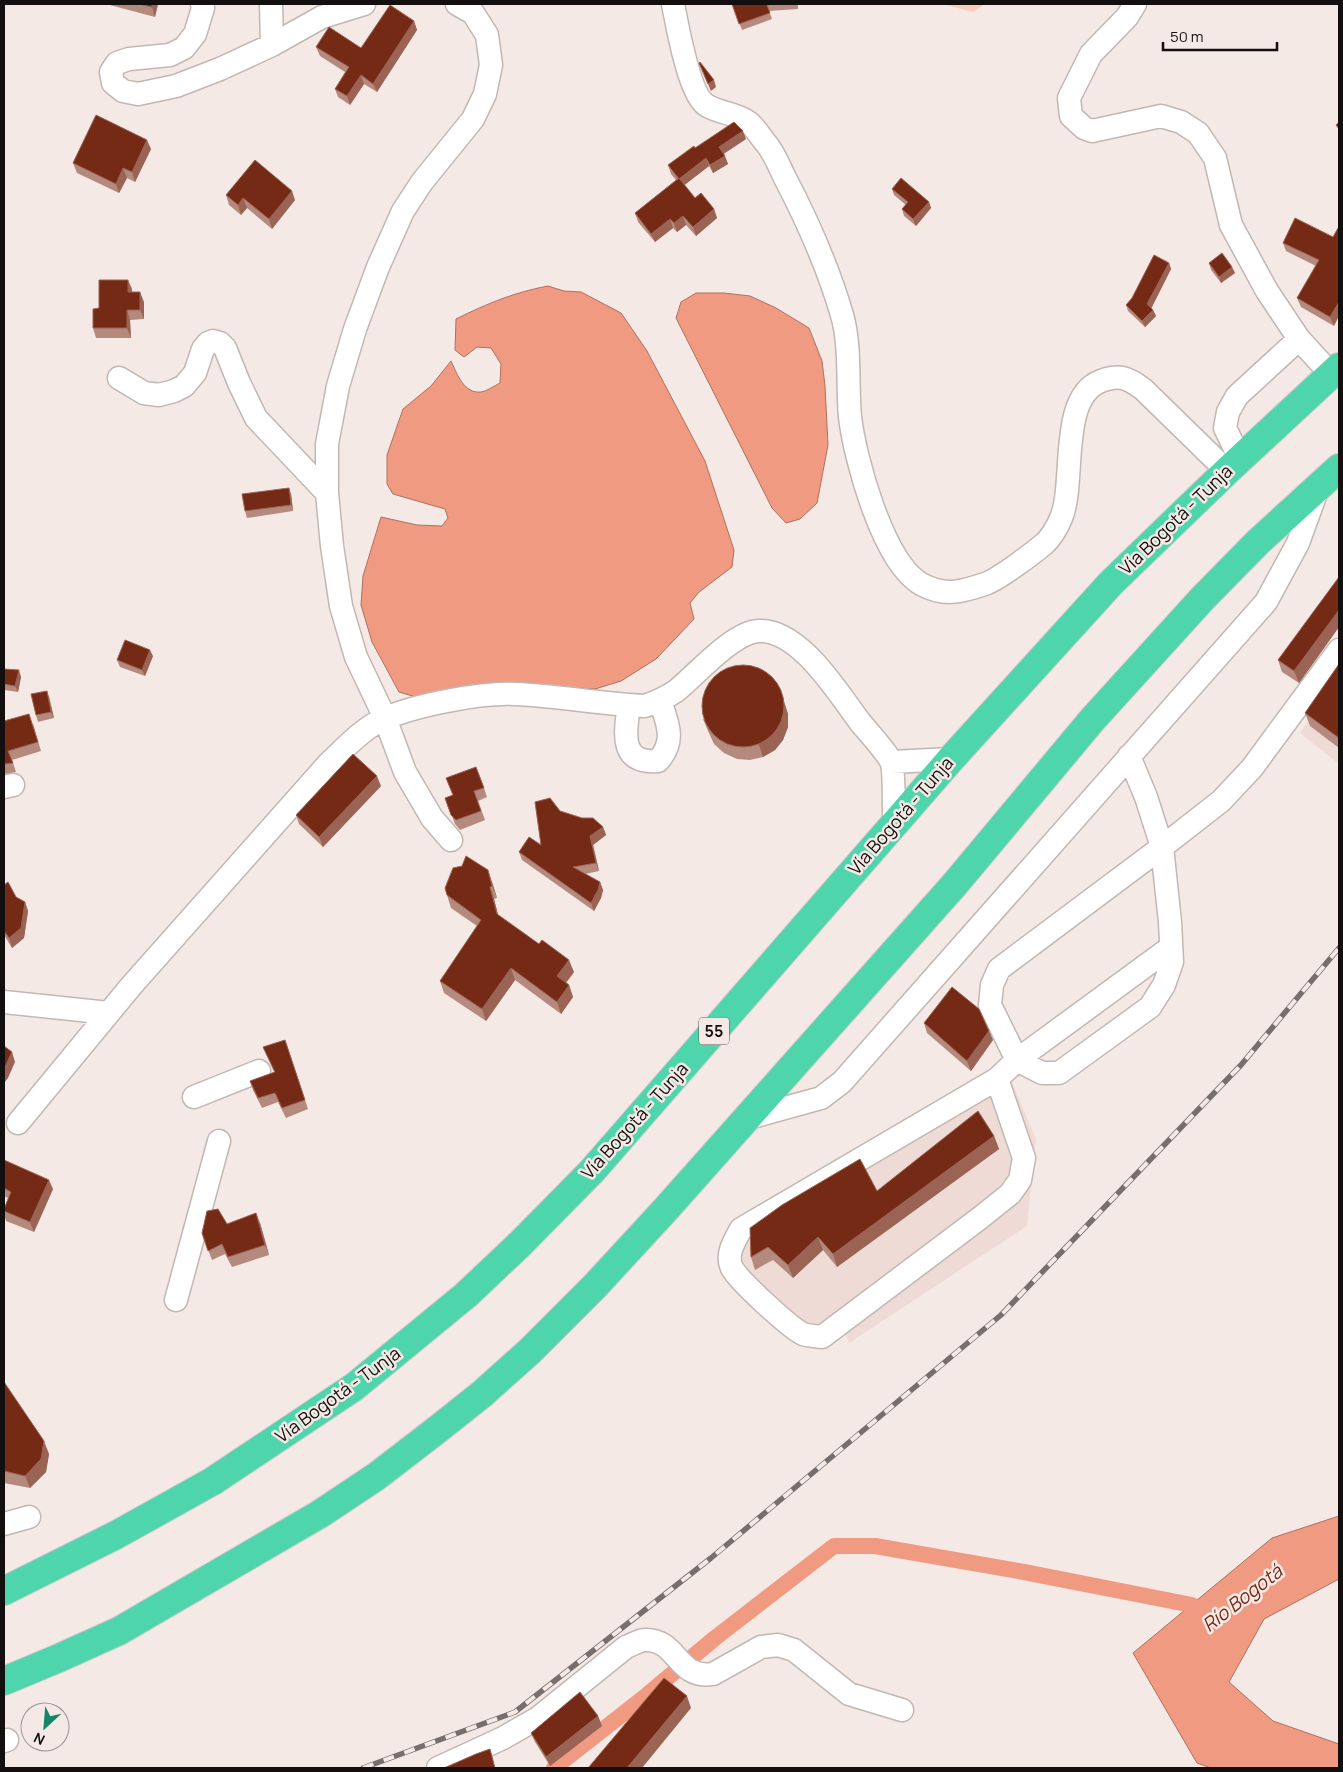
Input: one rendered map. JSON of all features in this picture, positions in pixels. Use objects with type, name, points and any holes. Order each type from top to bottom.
[{"type":"highway","name":"Vía Bogotá - Tunja","points":[[4,1591],[116,1535],[213,1481],[354,1387],[466,1295],[520,1244],[592,1171],[951,759],[1111,583],[1233,465],[1335,371]]},
{"type":"highway","points":[[4,1681],[119,1631],[312,1519],[377,1476],[482,1394],[530,1351],[614,1265],[955,884],[1092,720],[1202,598],[1258,542],[1339,468]]},
{"type":"street","points":[[202,4],[195,34],[184,48],[170,55],[129,59],[117,63],[111,72],[113,83],[123,92],[138,94],[176,86],[220,69],[272,45],[322,18],[364,4]]},
{"type":"street","points":[[271,4],[272,45]]},
{"type":"street","points":[[451,840],[432,818],[405,772],[385,718],[356,657],[341,606],[332,546],[327,493],[328,444],[338,386],[355,329],[378,267],[403,211],[422,182],[474,119],[485,94],[491,65],[487,35],[473,13],[457,4]]},
{"type":"street","points":[[673,4],[687,67],[697,93],[704,104],[749,122],[768,144],[823,258],[843,318],[850,418],[867,495],[892,549],[905,570],[921,583],[945,593],[963,592],[992,581],[1046,542],[1061,518],[1068,493],[1069,450],[1073,420],[1084,396],[1095,384],[1112,378],[1128,378],[1233,465]]},
{"type":"street","points":[[1135,4],[1127,17],[1091,54],[1069,98],[1071,116],[1084,128],[1092,131],[1160,116],[1181,122],[1198,133],[1215,158],[1232,225],[1267,291],[1299,339],[1335,371]]},
{"type":"street","points":[[1233,465],[1225,428],[1228,412],[1236,396],[1299,339]]},
{"type":"street","points":[[119,378],[144,393],[159,395],[174,391],[184,386],[195,373],[203,349],[208,343],[212,341],[220,343],[225,348],[256,418],[327,493]]},
{"type":"street","points":[[745,1119],[820,1098],[842,1082],[1266,602],[1298,543],[1318,487]]},
{"type":"street","points":[[18,1123],[132,985],[329,763],[356,737],[385,718],[418,708],[488,695],[515,694],[645,706],[660,701],[675,692],[719,652],[741,636],[758,631],[776,634],[790,641],[812,659],[892,762],[894,825]]},
{"type":"street","points":[[1129,756],[1146,797],[1162,847],[1172,962],[1164,985],[1150,1007],[1058,1073],[1042,1073],[1017,1060],[990,1005],[992,985],[998,969],[1162,847],[1221,801],[1252,768],[1339,650]]},
{"type":"street","points":[[629,706],[626,735],[629,749],[634,757],[646,762],[658,761],[666,752],[669,741],[660,701]]},
{"type":"street","points":[[892,762],[951,759]]},
{"type":"street","points":[[997,1079],[1024,1158],[1020,1180],[1010,1194],[980,1218],[822,1337],[804,1334],[789,1325],[732,1268],[730,1254],[741,1229],[997,1079],[1017,1060],[1171,946]]},
{"type":"street","points":[[4,1002],[109,1013]]},
{"type":"street","points":[[194,1097],[259,1071]]},
{"type":"street","points":[[176,1300],[219,1142]]},
{"type":"street","points":[[4,1524],[29,1517]]},
{"type":"street","points":[[438,1768],[503,1738],[538,1718],[626,1647],[643,1640],[662,1642],[697,1674],[713,1674],[761,1647],[778,1645],[794,1650],[849,1694],[902,1710]]},
{"type":"shaded area","points":[[945,4],[985,4],[973,12]]},
{"type":"shaded area","points":[[1339,675],[1339,764],[1300,733]]},
{"type":"shaded area","points":[[1009,1075],[1036,1139],[1027,1226],[849,1343],[839,1319],[805,1326],[764,1294],[736,1250],[751,1232]]},
{"type":"water","points":[[548,286],[564,291],[581,292],[621,313],[647,351],[705,461],[734,550],[732,567],[699,592],[690,603],[694,619],[656,659],[621,681],[595,689],[501,683],[416,697],[399,692],[372,642],[361,605],[363,576],[381,517],[417,525],[442,526],[448,518],[445,509],[393,494],[387,484],[387,455],[403,409],[431,386],[451,361],[462,382],[470,390],[481,392],[500,383],[501,364],[491,348],[477,347],[464,357],[455,350],[456,319],[501,299]]},
{"type":"water","points":[[696,293],[724,293],[750,296],[776,308],[809,328],[822,361],[828,445],[817,503],[800,519],[786,523],[772,508],[676,318],[681,302]]},
{"type":"water","name":"Río Bogotá","points":[[1339,1516],[1339,1579],[1264,1619],[1229,1682],[1273,1721],[1339,1744],[1339,1768],[1211,1768],[1197,1763],[1133,1653],[1272,1538]]},
{"type":"building","points":[[139,4],[152,4],[152,7]]},
{"type":"building","points":[[732,4],[777,4],[767,5],[770,13],[739,24]]},
{"type":"building","points":[[390,5],[414,21],[373,84],[361,75],[347,96],[335,89],[349,67],[316,47],[329,27],[361,48]]},
{"type":"building","points":[[699,63],[714,80],[708,84]]},
{"type":"building","points":[[96,115],[147,140],[132,172],[123,168],[116,184],[73,163]]},
{"type":"building","points":[[734,122],[743,131],[719,147],[725,156],[710,165],[706,158],[679,179],[668,165],[694,146],[695,148]]},
{"type":"building","points":[[255,160],[292,191],[269,219],[243,198],[238,205],[226,195]]},
{"type":"building","points":[[679,178],[695,198],[701,193],[714,209],[693,227],[683,216],[674,223],[670,219],[651,234],[635,213]]},
{"type":"building","points":[[901,178],[929,202],[913,219],[902,209],[908,202],[892,189]]},
{"type":"building","points":[[1295,218],[1333,237],[1339,229],[1339,302],[1330,317],[1297,298],[1319,260],[1283,243]]},
{"type":"building","points":[[1222,253],[1232,267],[1219,277],[1209,263]]},
{"type":"building","points":[[1154,255],[1169,263],[1147,304],[1153,310],[1142,321],[1126,305],[1132,298]]},
{"type":"building","points":[[99,280],[128,280],[128,292],[140,292],[140,310],[127,310],[127,328],[93,328],[93,309],[99,308]]},
{"type":"building","points":[[289,488],[291,505],[245,511],[242,494]]},
{"type":"building","points":[[1339,577],[1339,610],[1294,671],[1278,660]]},
{"type":"building","points":[[125,640],[150,650],[142,670],[117,660]]},
{"type":"building","points":[[1339,664],[1339,738],[1305,713]]},
{"type":"building","points":[[743,665],[759,668],[772,677],[781,690],[784,706],[781,722],[772,735],[759,744],[743,747],[727,744],[714,735],[705,722],[702,706],[705,690],[714,677],[727,668]]},
{"type":"building","points":[[4,669],[19,670],[15,686],[4,684]]},
{"type":"building","points":[[47,691],[51,712],[36,715],[31,694]]},
{"type":"building","points":[[29,714],[38,742],[8,751],[13,763],[4,764],[4,721]]},
{"type":"building","points":[[353,754],[377,776],[319,837],[296,815]]},
{"type":"building","points":[[476,767],[484,788],[474,791],[481,811],[456,820],[451,815],[445,798],[453,795],[446,778]]},
{"type":"building","points":[[550,798],[560,811],[582,818],[593,818],[603,827],[590,836],[596,863],[573,867],[600,882],[591,903],[519,852],[529,837],[541,845],[535,802]]},
{"type":"building","points":[[466,856],[488,870],[497,914],[539,944],[542,940],[569,960],[557,976],[569,985],[557,1002],[511,968],[482,1009],[440,981],[481,920],[447,895],[445,888],[453,868],[462,866]]},
{"type":"building","points":[[8,882],[16,897],[25,902],[21,928],[9,938],[4,931],[4,885]]},
{"type":"building","points":[[952,987],[979,1009],[989,1031],[967,1061],[924,1023]]},
{"type":"building","points":[[285,1040],[305,1100],[282,1108],[275,1093],[258,1098],[250,1081],[275,1072],[263,1047]]},
{"type":"building","points":[[4,1046],[12,1052],[4,1069]]},
{"type":"building","points":[[978,1111],[994,1136],[833,1254],[818,1237],[788,1265],[768,1247],[751,1257],[750,1228],[782,1205],[860,1159],[877,1191]]},
{"type":"building","points":[[4,1160],[49,1180],[30,1222],[4,1211],[11,1192],[4,1188]]},
{"type":"building","points":[[218,1209],[227,1224],[256,1213],[265,1245],[228,1257],[222,1244],[208,1251],[202,1233],[207,1211]]},
{"type":"building","points":[[4,1382],[44,1441],[41,1459],[25,1476],[4,1471]]},
{"type":"building","points":[[664,1678],[687,1696],[627,1768],[588,1768]]},
{"type":"building","points":[[580,1692],[598,1716],[546,1757],[531,1733]]},
{"type":"building","points":[[490,1749],[495,1768],[444,1768],[476,1754]]},
{"type":"waterway","points":[[554,1768],[647,1695],[715,1638],[834,1546],[875,1546],[1024,1572],[1192,1605]]},
{"type":"railway","points":[[363,1768],[515,1712],[711,1558],[1001,1315],[1241,1065],[1339,948]]}]
